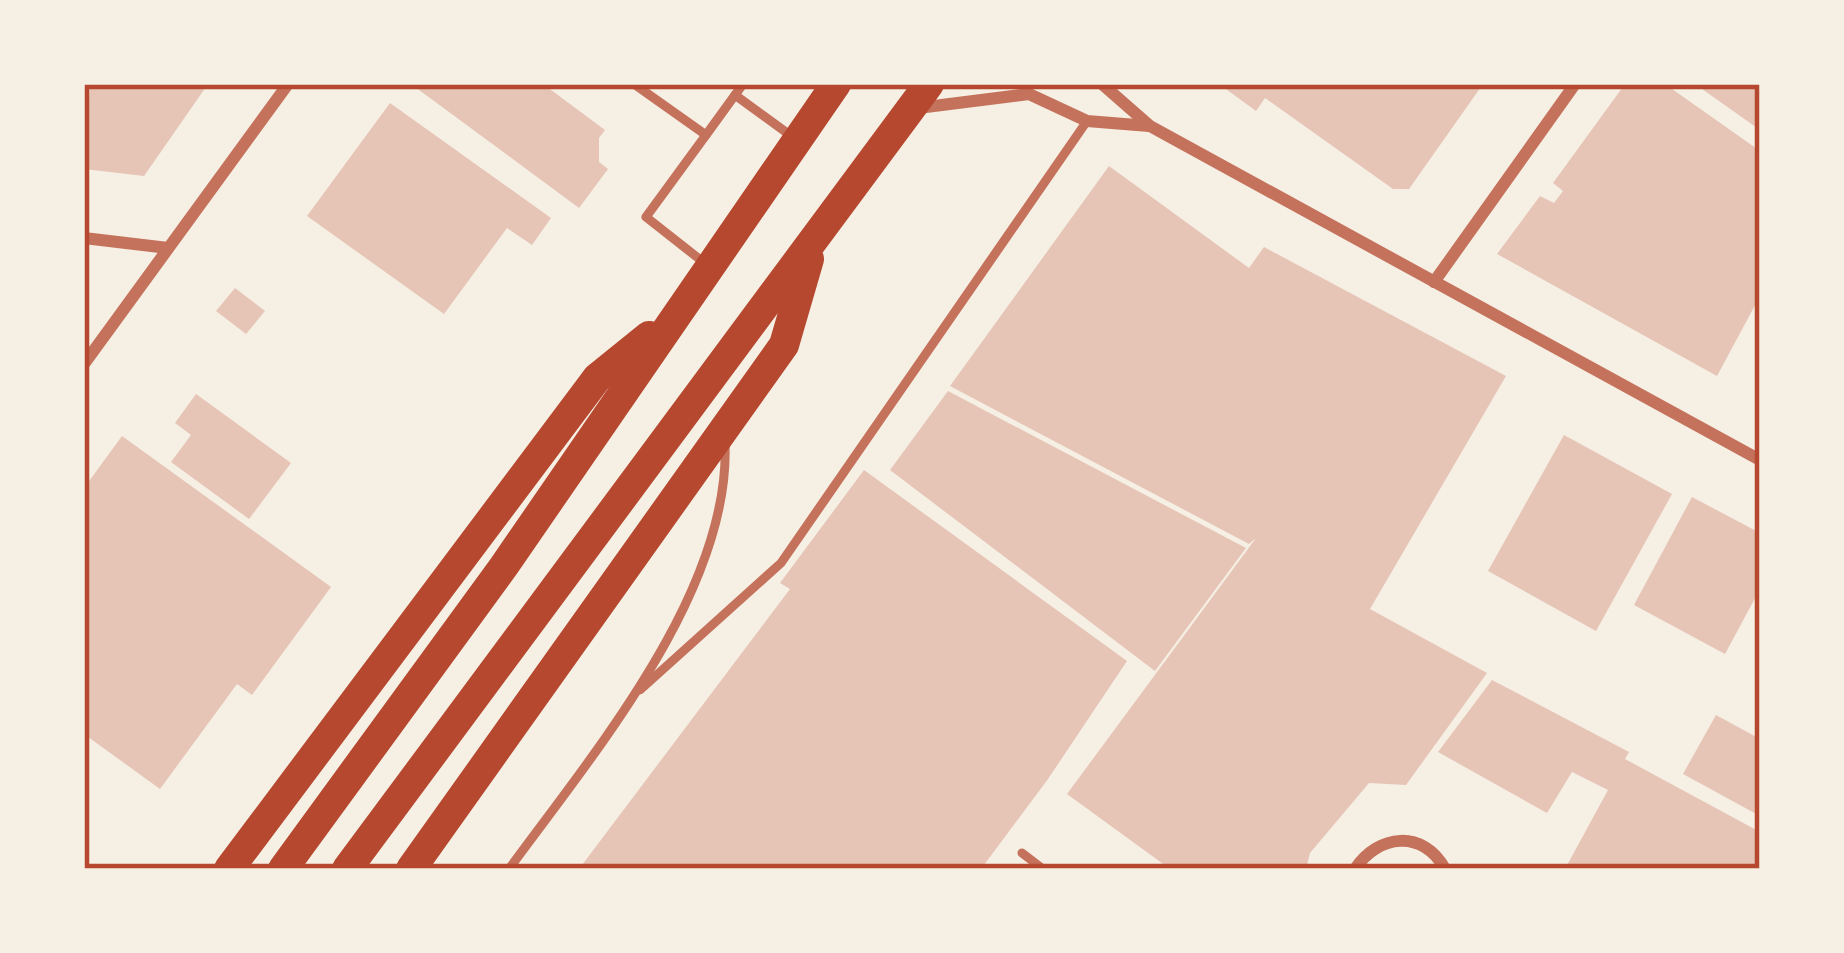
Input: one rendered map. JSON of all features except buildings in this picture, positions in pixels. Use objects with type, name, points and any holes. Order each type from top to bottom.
[{"type":"main road","points":[[283,869],[504,566],[706,266],[836,84]]},
{"type":"main road","points":[[347,869],[920,96]]},
{"type":"main road","points":[[411,869],[784,345],[814,240]]},
{"type":"main road","points":[[229,869],[597,378],[672,317]]},
{"type":"street","points":[[84,364],[288,84]]},
{"type":"street","points":[[1102,84],[1150,126],[1760,460]]},
{"type":"street","points":[[1434,282],[1575,84]]},
{"type":"street","points":[[920,96],[1028,94],[1087,121],[1150,126]]},
{"type":"street","points":[[84,238],[168,248]]},
{"type":"street","points":[[1355,869],[1364,855],[1395,840],[1427,847],[1445,869]]},
{"type":"lane","points":[[634,84],[706,135]]},
{"type":"lane","points":[[706,266],[646,218],[743,84]]},
{"type":"lane","points":[[735,95],[796,140]]},
{"type":"lane","points":[[640,690],[781,563],[1087,121]]},
{"type":"lane","points":[[509,869],[640,690],[688,595],[726,483],[724,425]]},
{"type":"lane","points":[[1022,853],[1043,869]]}]
